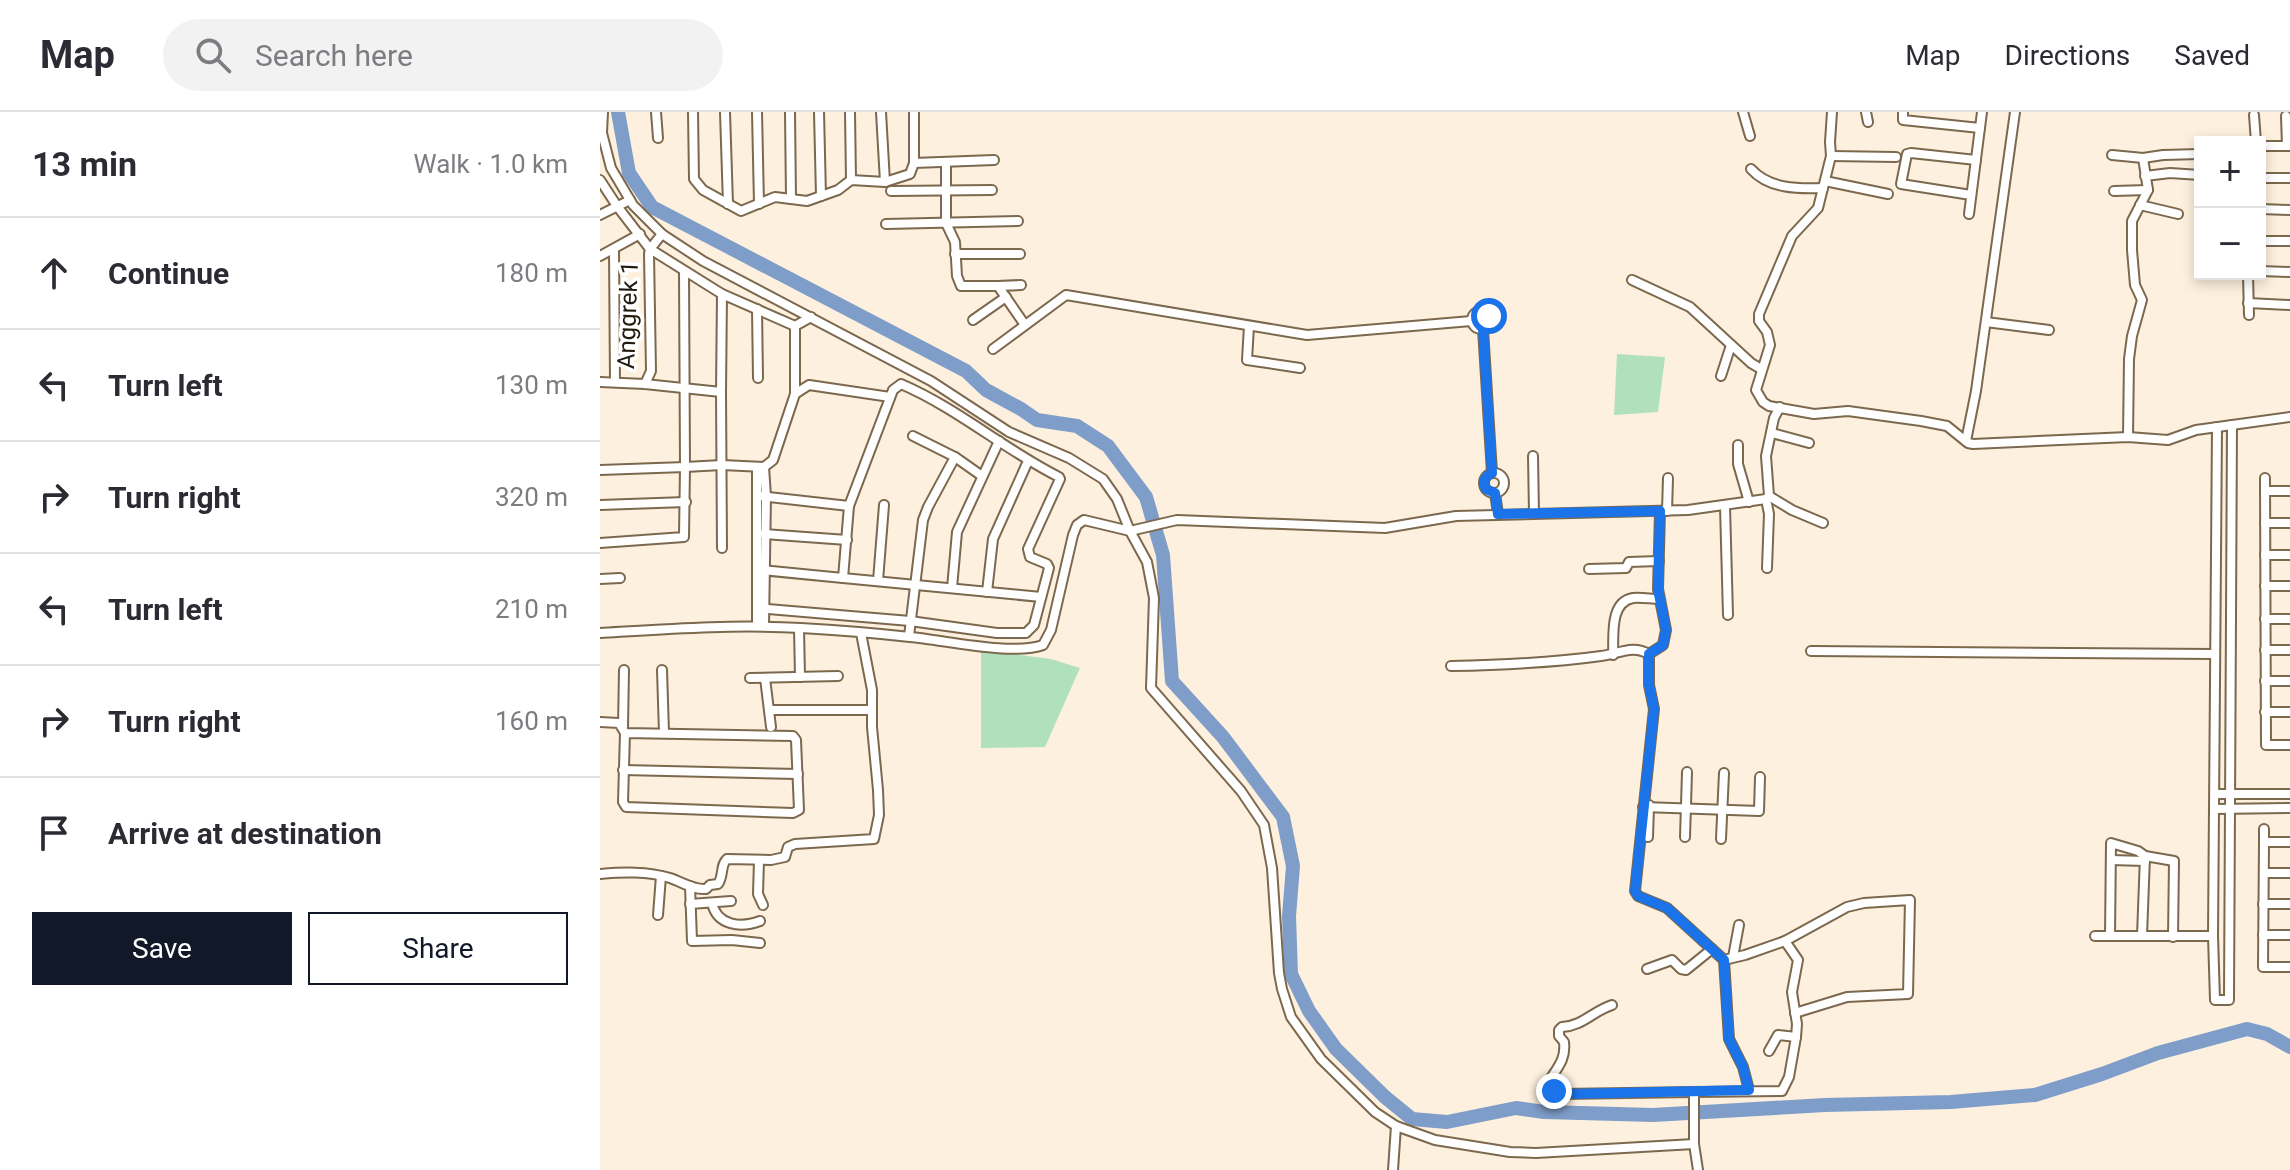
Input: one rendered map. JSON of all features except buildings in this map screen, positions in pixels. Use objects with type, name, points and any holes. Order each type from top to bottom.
[{"type":"street","points":[[603,112],[604,173],[617,206],[651,248],[722,294],[795,326]]},
{"type":"street","points":[[656,112],[658,138]]},
{"type":"street","points":[[693,112],[694,179],[703,190],[741,211],[775,197],[807,201],[838,190],[851,180],[885,182],[910,174],[914,163],[914,112]]},
{"type":"street","points":[[725,112],[728,204]]},
{"type":"street","points":[[757,112],[759,204]]},
{"type":"street","points":[[790,112],[791,199]]},
{"type":"street","points":[[819,112],[821,196]]},
{"type":"street","points":[[850,112],[851,180]]},
{"type":"street","points":[[881,112],[885,182]]},
{"type":"street","points":[[1743,112],[1750,136]]},
{"type":"street","points":[[1832,112],[1831,156],[1816,211],[1792,236],[1761,306],[1759,321],[1767,332],[1770,345],[1756,390],[1763,402],[1814,414],[1848,411],[1947,426],[1973,444],[2128,437],[2168,440],[2196,430],[2290,417]]},
{"type":"street","points":[[1903,112],[1903,120],[1980,128]]},
{"type":"street","points":[[1969,214],[1982,112]]},
{"type":"street","points":[[1966,441],[2015,112]]},
{"type":"street","points":[[2254,115],[2257,136]]},
{"type":"street","points":[[2266,145],[2288,146],[2286,116]]},
{"type":"street","points":[[1971,195],[1901,184],[1907,154],[1976,160]]},
{"type":"street","points":[[2112,155],[2143,158],[2194,154]]},
{"type":"street","points":[[1831,156],[1896,157]]},
{"type":"street","points":[[2128,437],[2129,359],[2142,300],[2135,285],[2132,221],[2148,190],[2143,158]]},
{"type":"street","points":[[914,163],[994,160]]},
{"type":"street","points":[[946,162],[946,223],[955,242],[957,276],[961,286],[1021,285]]},
{"type":"street","points":[[1751,169],[1762,180],[1780,186],[1824,184],[1888,194]]},
{"type":"street","points":[[604,173],[661,236],[809,319],[931,381],[1009,432],[1092,470],[1111,488],[1147,562],[1152,584],[1151,688],[1241,791],[1264,825],[1272,868],[1279,973],[1291,1017],[1312,1048],[1361,1100],[1396,1126],[1435,1140],[1510,1152],[1694,1144]]},
{"type":"street","points":[[2145,176],[2194,175]]},
{"type":"street","points":[[2266,178],[2290,178]]},
{"type":"street","points":[[891,191],[992,190]]},
{"type":"street","points":[[2114,191],[2148,190]]},
{"type":"street","points":[[600,215],[630,200]]},
{"type":"street","points":[[2140,205],[2178,214]]},
{"type":"street","points":[[2266,209],[2290,210]]},
{"type":"street","points":[[886,224],[1018,221]]},
{"type":"street","points":[[600,256],[640,234]]},
{"type":"street","points":[[651,248],[661,236]]},
{"type":"street","points":[[2266,241],[2290,241]]},
{"type":"street","name":"Anggrek 1","points":[[645,384],[651,371],[648,258],[651,248]]},
{"type":"street","points":[[614,249],[615,382]]},
{"type":"street","points":[[955,254],[1020,254]]},
{"type":"street","points":[[600,543],[684,537],[684,271]]},
{"type":"street","points":[[2266,271],[2290,272]]},
{"type":"street","points":[[1632,280],[1690,307],[1761,369]]},
{"type":"street","points":[[2248,280],[2249,315]]},
{"type":"street","points":[[998,286],[1025,325]]},
{"type":"street","points":[[722,294],[722,548]]},
{"type":"street","points":[[993,349],[1066,295],[1307,335],[1471,321]]},
{"type":"street","points":[[973,320],[1006,297]]},
{"type":"street","points":[[2248,303],[2290,305]]},
{"type":"street","points":[[757,309],[758,378]]},
{"type":"street","points":[[1478,311],[1487,314],[1490,323],[1483,329],[1474,327],[1471,321],[1478,311]]},
{"type":"street","points":[[795,326],[809,319]]},
{"type":"street","points":[[1986,322],[2049,330]]},
{"type":"street","points":[[600,470],[722,465],[761,467],[776,455],[795,394],[795,326]]},
{"type":"street","points":[[1249,326],[1247,360],[1300,368]]},
{"type":"street","points":[[1483,329],[1492,473],[1485,479],[1484,486],[1495,493],[1498,514]]},
{"type":"street","points":[[1721,376],[1731,345]]},
{"type":"street","points":[[600,382],[721,392]]},
{"type":"street","points":[[795,394],[809,385],[890,397]]},
{"type":"street","points":[[761,608],[910,621],[997,633],[1026,633],[1034,625],[1049,566],[1030,557],[1028,549],[1060,478],[958,415],[903,385],[895,387],[849,506],[843,578]]},
{"type":"street","points":[[1767,568],[1769,514],[1766,456],[1774,418],[1780,407]]},
{"type":"street","points":[[2217,427],[2213,936],[2215,1000],[2229,1000],[2232,425]]},
{"type":"street","points":[[1772,433],[1809,443]]},
{"type":"street","points":[[913,436],[955,457],[982,476]]},
{"type":"street","points":[[952,588],[957,532],[999,441]]},
{"type":"street","points":[[1738,445],[1738,464],[1749,502]]},
{"type":"street","points":[[1533,456],[1534,513]]},
{"type":"street","points":[[909,636],[923,520],[955,457]]},
{"type":"street","points":[[987,592],[993,539],[1028,461]]},
{"type":"street","points":[[760,626],[761,467]]},
{"type":"street","points":[[1451,666],[1526,665],[1613,655],[1623,650],[1635,649],[1649,654],[1660,648],[1665,642],[1666,630],[1659,599],[1659,561],[1668,478]]},
{"type":"street","points":[[2265,478],[2266,745],[2290,745]]},
{"type":"street","points":[[2265,491],[2290,491]]},
{"type":"street","points":[[762,496],[849,506]]},
{"type":"street","points":[[600,633],[760,626],[909,636],[1026,649],[1043,645],[1051,630],[1073,535],[1079,522],[1088,520],[1132,531],[1175,520],[1365,528],[1399,526],[1444,517],[1664,511],[1725,506],[1768,498],[1823,523]]},
{"type":"street","points":[[600,505],[686,502]]},
{"type":"street","points":[[878,581],[884,505]]},
{"type":"street","points":[[1725,506],[1728,615]]},
{"type":"street","points":[[2265,523],[2290,523]]},
{"type":"street","points":[[762,534],[847,540]]},
{"type":"street","points":[[2265,555],[2290,555]]},
{"type":"street","points":[[1589,569],[1626,568],[1629,562],[1659,561]]},
{"type":"street","points":[[761,570],[1041,597]]},
{"type":"street","points":[[600,579],[620,578]]},
{"type":"street","points":[[2265,586],[2290,586]]},
{"type":"street","points":[[1613,655],[1615,615],[1619,606],[1634,598],[1659,599]]},
{"type":"street","points":[[2265,619],[2290,619]]},
{"type":"street","points":[[799,628],[800,677]]},
{"type":"street","points":[[600,874],[632,872],[661,876],[702,889],[718,884],[726,859],[784,857],[788,848],[795,844],[874,839],[879,815],[877,766],[872,727],[872,690],[861,633]]},
{"type":"street","points":[[1811,651],[2215,650],[2231,645]]},
{"type":"street","points":[[2265,650],[2290,650]]},
{"type":"street","points":[[1648,837],[1646,807],[1654,709],[1649,685],[1649,654]]},
{"type":"street","points":[[624,670],[623,804],[626,807],[793,813],[799,810],[796,740],[793,736],[624,730]]},
{"type":"street","points":[[662,670],[664,733]]},
{"type":"street","points":[[750,678],[838,676]]},
{"type":"street","points":[[765,678],[771,727]]},
{"type":"street","points":[[2265,681],[2290,681]]},
{"type":"street","points":[[769,710],[869,710]]},
{"type":"street","points":[[2265,712],[2290,712]]},
{"type":"street","points":[[600,722],[619,723],[624,730]]},
{"type":"street","points":[[1650,768],[1635,892],[1667,908],[1712,949],[1728,958],[1785,941],[1847,907],[1910,900],[1908,994],[1847,997],[1795,1013]]},
{"type":"street","points":[[623,770],[798,774]]},
{"type":"street","points":[[1685,837],[1687,772]]},
{"type":"street","points":[[1721,839],[1724,773]]},
{"type":"street","points":[[1646,807],[1759,811],[1760,777]]},
{"type":"street","points":[[2215,794],[2290,794]]},
{"type":"street","points":[[2215,809],[2290,808]]},
{"type":"street","points":[[2264,829],[2263,967],[2290,967]]},
{"type":"street","points":[[2264,842],[2290,842]]},
{"type":"street","points":[[2110,936],[2111,843],[2138,851],[2145,858],[2142,936]]},
{"type":"street","points":[[2111,860],[2145,858],[2174,861],[2173,937]]},
{"type":"street","points":[[759,860],[758,896],[763,905]]},
{"type":"street","points":[[2264,873],[2290,873]]},
{"type":"street","points":[[658,915],[661,876]]},
{"type":"street","points":[[690,886],[692,941],[760,943]]},
{"type":"street","points":[[690,904],[731,901]]},
{"type":"street","points":[[712,903],[716,914],[726,922],[739,925],[760,921]]},
{"type":"street","points":[[2263,904],[2290,904]]},
{"type":"street","points":[[1739,925],[1728,958],[1729,1039],[1743,1067],[1749,1090]]},
{"type":"street","points":[[2263,935],[2290,935]]},
{"type":"street","points":[[2095,936],[2213,936]]},
{"type":"street","points":[[1612,1005],[1582,1023],[1559,1030],[1565,1058],[1549,1081],[1554,1091],[1561,1094],[1695,1096],[1749,1090],[1782,1091],[1789,1077],[1796,1037],[1792,992],[1798,960],[1785,941]]},
{"type":"street","points":[[1647,969],[1672,960],[1686,970],[1712,949]]},
{"type":"street","points":[[1769,1051],[1778,1035],[1796,1037]]},
{"type":"street","points":[[1695,1096],[1694,1144],[1698,1170]]},
{"type":"street","points":[[1393,1170],[1396,1126]]},
{"type":"green space","points":[[1617,354],[1665,357],[1658,412],[1614,415]]},
{"type":"green space","points":[[981,650],[1051,659],[1080,668],[1045,747],[981,748]]},
{"type":"waterway","points":[[618,112],[629,173],[652,207],[966,371],[986,390],[1037,420],[1077,426],[1108,446],[1146,497],[1163,555],[1172,681],[1223,737],[1283,817],[1293,866],[1289,916],[1291,974],[1309,1011],[1336,1049],[1412,1119],[1447,1122],[1516,1108],[1544,1112],[1653,1115],[1825,1105],[1951,1102],[2035,1095],[2158,1053],[2247,1029],[2267,1034],[2290,1047]]},
{"type":"route","points":[[1489,316],[1490,323],[1483,329],[1492,473],[1486,476],[1484,486],[1495,493],[1498,514],[1660,511],[1658,589],[1666,630],[1663,645],[1649,654],[1649,685],[1654,709],[1634,887],[1638,896],[1661,904],[1676,915],[1724,960],[1729,1039],[1743,1067],[1749,1090],[1568,1094],[1554,1091]]}]
